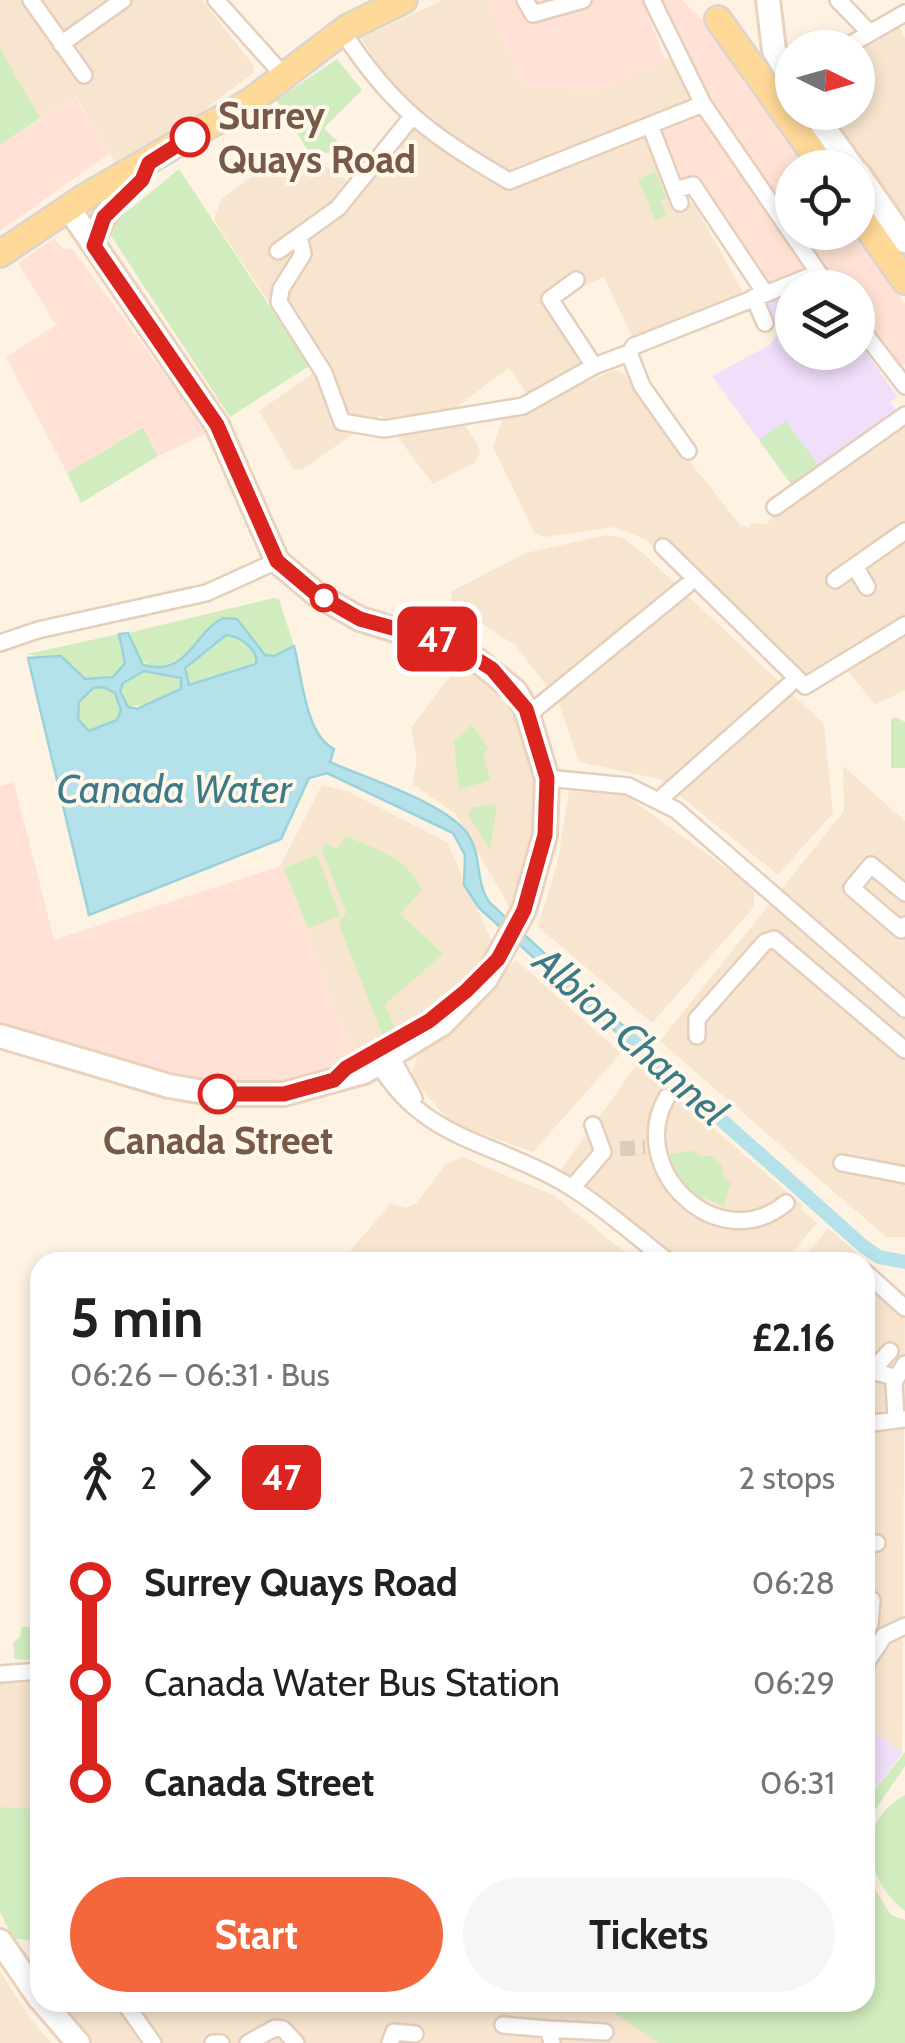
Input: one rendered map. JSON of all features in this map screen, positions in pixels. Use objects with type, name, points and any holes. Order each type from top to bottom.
[{"type":"main road","points":[[0,254],[85,197],[149,163],[284,76],[352,26],[377,0]]},
{"type":"main road","points":[[352,26],[380,16],[404,0]]},
{"type":"main road","points":[[713,11],[811,150]]},
{"type":"main road","points":[[70,210],[90,208],[122,195],[142,180],[149,163]]},
{"type":"main road","points":[[875,238],[905,281]]},
{"type":"street","points":[[31,0],[84,75]]},
{"type":"street","points":[[61,44],[123,0]]},
{"type":"street","points":[[216,0],[284,76]]},
{"type":"street","points":[[525,0],[527,10],[534,14],[584,0]]},
{"type":"street","points":[[652,0],[703,104],[815,270]]},
{"type":"street","points":[[768,0],[775,51]]},
{"type":"street","points":[[838,0],[866,30]]},
{"type":"street","points":[[875,31],[905,13]]},
{"type":"street","points":[[352,26],[382,89],[412,118],[510,181],[703,104]]},
{"type":"street","points":[[278,250],[338,208],[412,118]]},
{"type":"street","points":[[650,125],[678,197],[692,186],[759,295],[765,324]]},
{"type":"street","points":[[92,243],[104,217],[122,195]]},
{"type":"street","points":[[875,198],[905,241]]},
{"type":"street","points":[[0,1036],[170,1086],[216,1094],[284,1094],[334,1080],[346,1068],[383,1057],[448,1008],[498,959],[524,910],[545,835],[547,778],[528,716],[504,679],[466,652],[360,619],[316,594],[277,561],[217,425],[70,210]]},
{"type":"street","points":[[299,236],[303,254],[281,289],[279,302],[324,373],[342,422],[384,430],[522,406],[634,346],[775,289]]},
{"type":"street","points":[[576,280],[550,299],[594,366]]},
{"type":"street","points":[[875,347],[905,386]]},
{"type":"street","points":[[621,355],[688,451]]},
{"type":"street","points":[[775,507],[905,415]]},
{"type":"street","points":[[835,580],[905,531]]},
{"type":"street","points":[[663,546],[805,686],[905,626]]},
{"type":"street","points":[[0,642],[206,593],[277,561]]},
{"type":"street","points":[[854,566],[867,587]]},
{"type":"street","points":[[528,716],[686,586]]},
{"type":"street","points":[[659,800],[789,685]]},
{"type":"street","points":[[547,778],[628,786],[659,800],[705,833],[904,1006]]},
{"type":"street","points":[[905,892],[871,864],[852,888],[901,930],[905,925]]},
{"type":"street","points":[[696,1036],[697,1019],[768,940],[783,943],[905,1050]]},
{"type":"street","points":[[818,973],[838,950]]},
{"type":"street","points":[[383,1057],[418,1106],[454,1137],[572,1188],[655,1252]]},
{"type":"street","points":[[667,1096],[658,1112],[649,1147],[683,1199],[701,1212],[739,1220],[775,1212],[786,1202]]},
{"type":"street","points":[[572,1188],[612,1150],[592,1125]]},
{"type":"street","points":[[842,1163],[905,1175]]},
{"type":"street","points":[[875,1281],[905,1308]]},
{"type":"street","points":[[875,1367],[890,1350]]},
{"type":"street","points":[[875,1423],[901,1420],[894,1377],[905,1364]]},
{"type":"street","points":[[875,1376],[894,1377]]},
{"type":"street","points":[[875,1650],[884,1636],[905,1626]]},
{"type":"street","points":[[875,1629],[884,1636]]},
{"type":"street","points":[[0,1674],[30,1672]]},
{"type":"street","points":[[0,1941],[30,1985]]},
{"type":"street","points":[[51,2012],[78,2043]]},
{"type":"street","points":[[131,2012],[153,2043]]},
{"type":"street","points":[[503,2025],[550,2036],[605,2032]]},
{"type":"street","points":[[248,2043],[275,2028],[283,2030],[296,2043]]},
{"type":"street","points":[[390,2043],[394,2032],[415,2034]]},
{"type":"shaded area","points":[[0,0],[202,0],[254,66],[253,73],[195,117],[115,162],[76,96],[40,118],[0,48]]},
{"type":"shaded area","points":[[443,0],[488,0],[522,88],[601,90],[674,56],[692,92],[679,209],[693,202],[744,294],[634,341],[604,277],[572,291],[551,316],[580,364],[529,397],[509,368],[455,408],[481,451],[474,463],[433,484],[381,415],[304,468],[294,470],[259,411],[315,372],[214,220],[221,199],[289,150],[308,165],[331,168],[358,190],[421,112],[392,85],[361,38]]},
{"type":"shaded area","points":[[488,0],[642,0],[666,61],[601,90],[522,88]]},
{"type":"shaded area","points":[[659,0],[682,0],[703,20],[775,114],[775,130],[788,130],[803,150],[775,150],[775,205],[726,139]]},
{"type":"shaded area","points":[[898,25],[905,38],[905,234],[875,192],[875,150],[845,150],[831,130],[875,130],[875,38]]},
{"type":"shaded area","points":[[75,96],[110,153],[0,231],[0,145]]},
{"type":"shaded area","points":[[698,112],[708,121],[775,216],[775,250],[799,250],[812,268],[775,270],[775,283],[754,291],[688,183],[677,185],[658,128]]},
{"type":"shaded area","points":[[54,238],[62,248],[73,250],[208,433],[158,456],[142,427],[67,473],[6,357],[56,325],[18,263]]},
{"type":"shaded area","points":[[809,250],[870,250],[905,304],[905,364],[897,368],[875,339],[875,270],[824,270]]},
{"type":"shaded area","points":[[775,298],[775,327],[763,303]]},
{"type":"shaded area","points":[[775,338],[775,370],[875,370],[875,365],[898,397],[890,402],[896,410],[791,484],[712,376],[770,345]]},
{"type":"shaded area","points":[[614,370],[631,377],[655,410],[664,404],[690,440],[690,462],[740,525],[750,528],[751,523],[767,524],[774,514],[905,420],[905,690],[875,705],[847,669],[807,695],[645,539],[613,527],[545,537],[535,534],[493,447],[503,418]]},
{"type":"shaded area","points":[[607,535],[623,538],[645,555],[824,724],[833,813],[778,875],[659,779],[579,762],[558,701],[516,646],[451,603],[452,591],[526,553]]},
{"type":"shaded area","points":[[460,664],[494,690],[513,713],[531,752],[536,782],[536,837],[513,913],[455,813],[412,784],[417,760],[411,727]]},
{"type":"shaded area","points":[[843,766],[905,821],[905,1237],[886,1237],[660,1041],[844,811]]},
{"type":"shaded area","points":[[14,782],[54,940],[280,866],[355,1058],[330,1073],[271,1090],[207,1091],[0,1021],[0,786]]},
{"type":"shaded area","points":[[322,785],[347,791],[447,842],[494,946],[470,976],[401,1031],[355,1058],[280,866]]},
{"type":"shaded area","points":[[569,791],[627,796],[754,888],[754,907],[652,1023],[538,927],[558,860]]},
{"type":"shaded area","points":[[516,960],[621,1053],[533,1152],[451,1123],[411,1077],[417,1057]]},
{"type":"shaded area","points":[[638,1063],[802,1205],[801,1209],[817,1223],[792,1252],[652,1252],[560,1171]]},
{"type":"shaded area","points":[[462,1157],[555,1196],[625,1252],[349,1252],[390,1204],[407,1208],[416,1203],[446,1164]]},
{"type":"shaded area","points":[[828,1228],[856,1252],[809,1252]]},
{"type":"shaded area","points":[[875,1268],[905,1294],[902,1753],[875,1733]]},
{"type":"shaded area","points":[[30,1679],[30,1808],[0,1807],[0,1681]]},
{"type":"shaded area","points":[[875,1733],[902,1753],[875,1789]]},
{"type":"shaded area","points":[[0,1971],[30,2018],[51,2043],[0,2043]]},
{"type":"shaded area","points":[[66,2012],[613,2012],[659,2043],[93,2043]]},
{"type":"green space","points":[[0,48],[40,118],[0,145]]},
{"type":"green space","points":[[337,59],[362,90],[324,128],[340,144],[332,154],[307,149],[276,100]]},
{"type":"green space","points":[[179,169],[309,366],[230,417],[111,236],[117,220]]},
{"type":"green space","points":[[655,172],[666,198],[661,201],[667,215],[655,220],[638,179]]},
{"type":"green space","points":[[786,421],[818,465],[791,484],[759,440]]},
{"type":"green space","points":[[143,427],[158,456],[81,503],[67,473]]},
{"type":"green space","points":[[279,599],[294,646],[274,657],[261,653],[237,619],[186,655],[153,668],[137,658],[128,633]]},
{"type":"green space","points":[[119,634],[125,663],[113,677],[85,679],[72,664],[27,654]]},
{"type":"green space","points":[[226,635],[247,644],[256,664],[189,685],[185,668]]},
{"type":"green space","points":[[144,671],[181,677],[181,689],[153,703],[128,707],[120,691],[123,683]]},
{"type":"green space","points":[[103,687],[115,693],[121,710],[117,720],[89,731],[78,719],[79,701],[93,688]]},
{"type":"green space","points":[[896,717],[905,722],[905,768],[891,768],[891,719]]},
{"type":"green space","points":[[472,725],[489,749],[483,754],[490,780],[459,790],[454,741]]},
{"type":"green space","points":[[497,804],[490,849],[468,815],[472,807]]},
{"type":"green space","points":[[346,836],[400,862],[416,879],[422,890],[400,914],[443,954],[384,1005],[396,1028],[382,1034],[339,925],[346,912],[322,851],[325,843],[337,849]]},
{"type":"green space","points":[[317,855],[340,916],[308,928],[284,868]]},
{"type":"green space","points":[[693,1150],[700,1156],[712,1156],[722,1166],[723,1176],[731,1183],[724,1206],[692,1193],[669,1162],[668,1155]]},
{"type":"green space","points":[[22,1626],[30,1628],[30,1660],[15,1659],[13,1643],[20,1637]]},
{"type":"green space","points":[[905,1752],[905,1766],[875,1810],[875,1790]]},
{"type":"green space","points":[[905,1795],[905,1911],[891,1898],[875,1870],[875,1828],[889,1807]]},
{"type":"green space","points":[[0,1807],[30,1808],[30,1940],[13,1939],[0,1912]]},
{"type":"green space","points":[[875,1889],[891,1915],[905,1920],[905,2043],[659,2043],[613,2012],[875,2012]]},
{"type":"water","name":"Canada Water","points":[[223,618],[237,619],[265,655],[274,656],[294,646],[311,718],[324,742],[334,749],[330,762],[426,803],[459,824],[473,844],[482,887],[490,903],[642,1043],[635,1049],[479,908],[464,885],[465,855],[453,833],[327,773],[309,778],[281,839],[89,915],[28,658],[61,656],[85,679],[113,677],[125,663],[119,634],[128,633],[143,665],[158,667],[181,659]],"holes":[[[226,635],[247,644],[256,664],[189,685],[185,668]],[[144,671],[181,678],[181,689],[137,709],[128,707],[120,691],[123,683]],[[103,687],[115,693],[121,710],[117,720],[89,731],[78,719],[79,702],[93,688]]]},
{"type":"waterway","name":"Albion Channel","points":[[624,1033],[872,1252]]},
{"type":"waterway","name":"Albion Channel","points":[[875,1254],[905,1262]]},
{"type":"tunnel","points":[[620,1149],[645,1147]]},
{"type":"bus line","name":"47","points":[[190,137],[149,163],[142,180],[122,195],[104,217],[92,243],[217,425],[277,561],[316,594],[360,619],[454,645],[492,669],[515,691],[526,709],[547,778],[545,835],[524,910],[498,959],[466,991],[429,1021],[346,1068],[334,1080],[284,1094],[218,1094]]},
{"type":"place","name":"Surrey Quays Road","points":[[190,137]]},
{"type":"place","name":"Canada Street","points":[[218,1094]]}]
